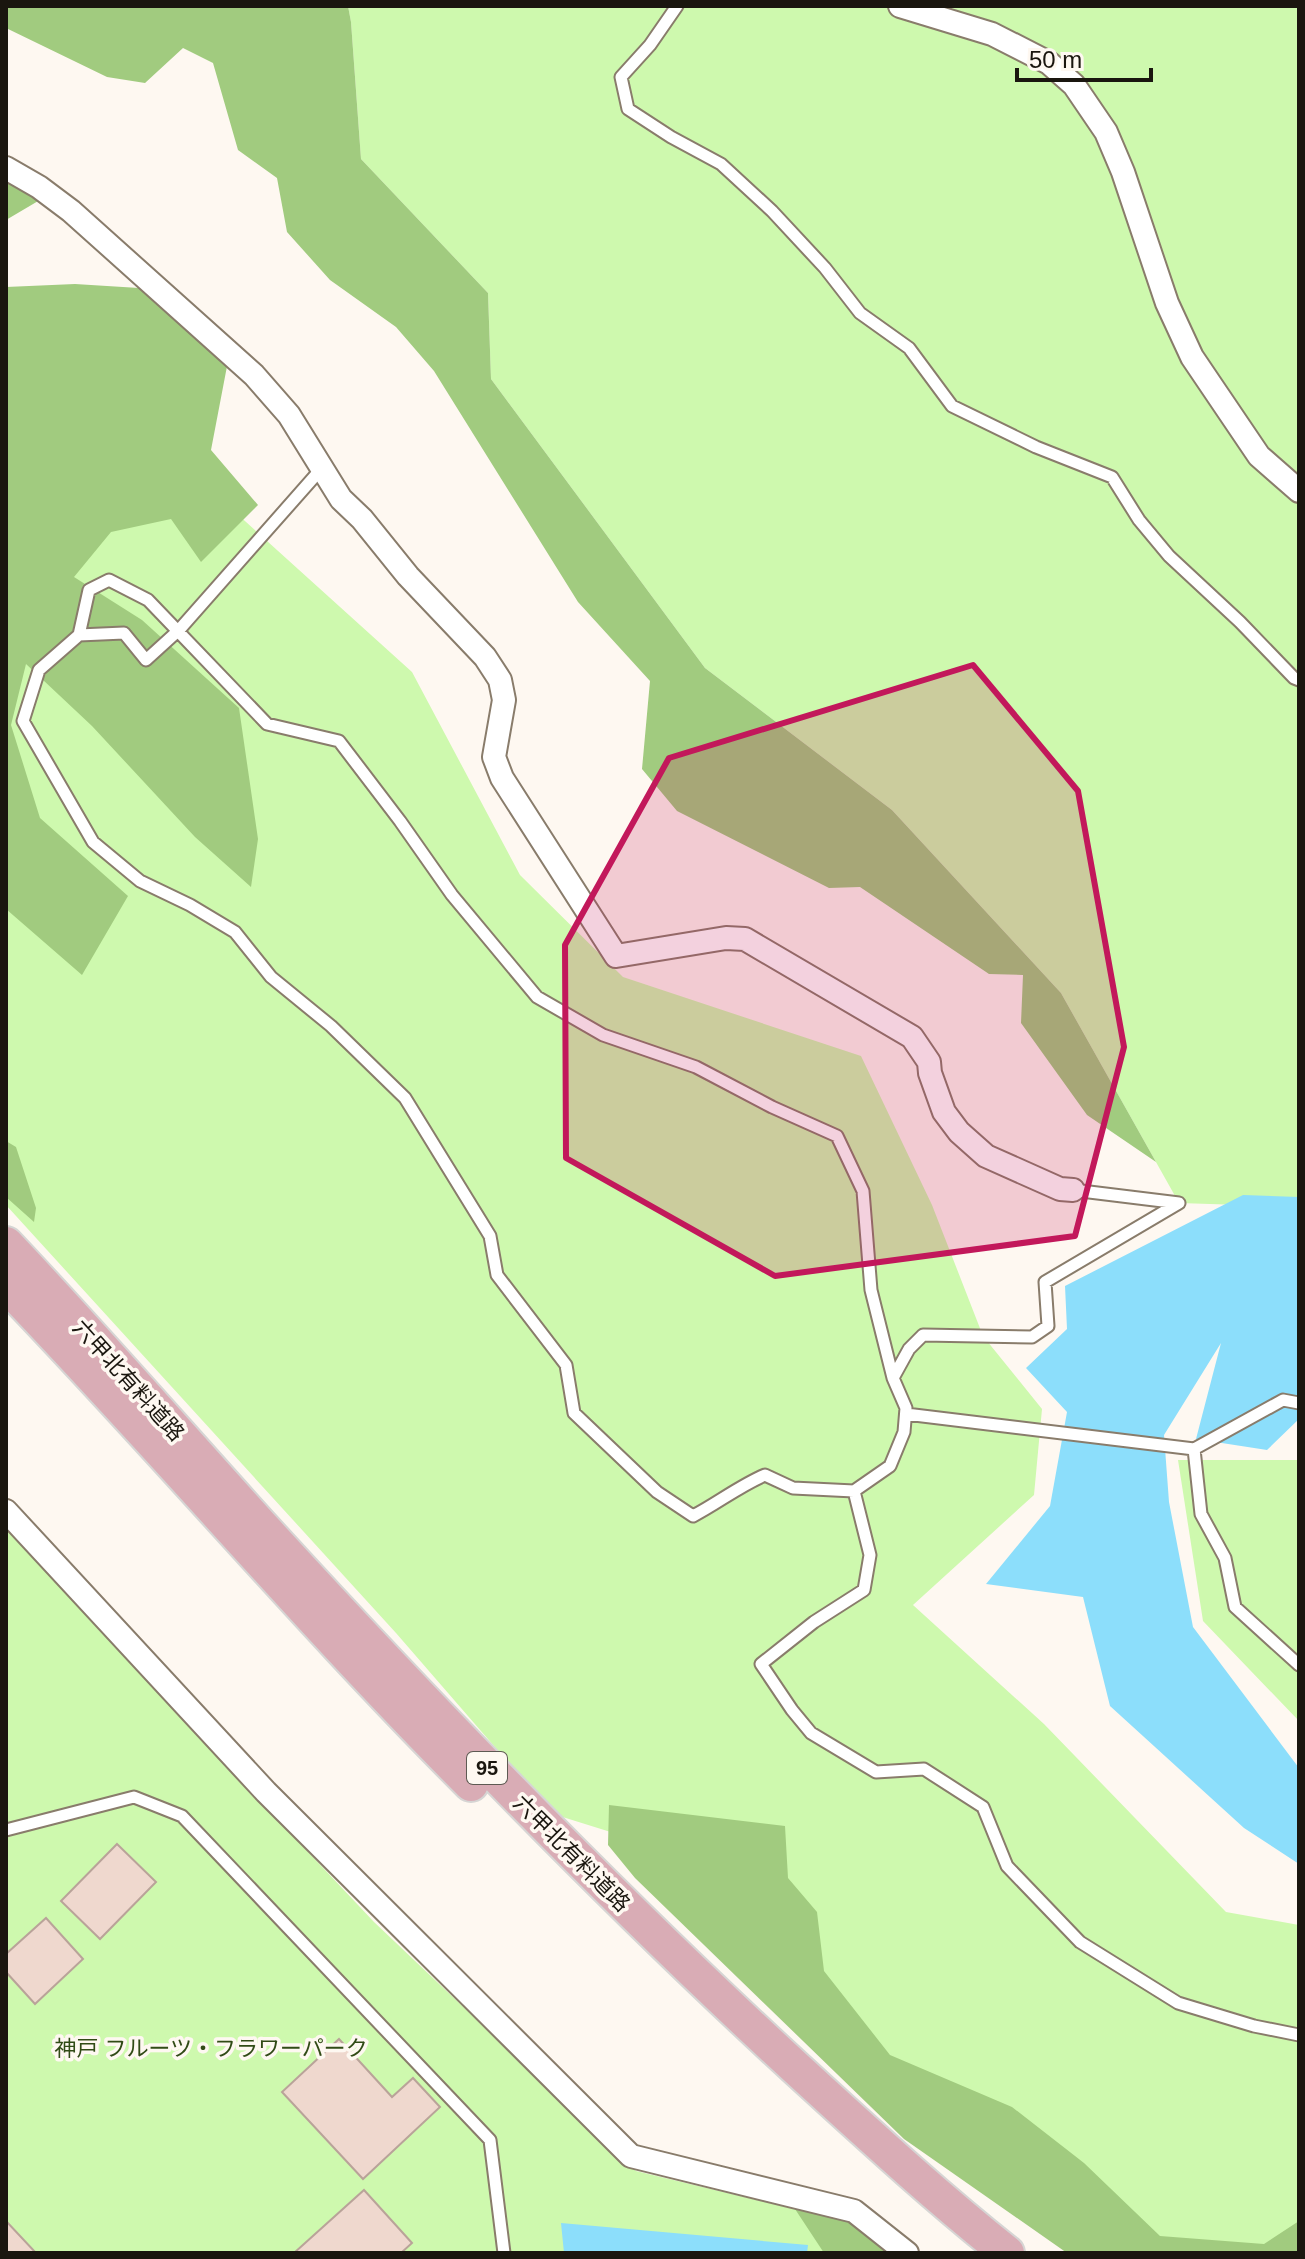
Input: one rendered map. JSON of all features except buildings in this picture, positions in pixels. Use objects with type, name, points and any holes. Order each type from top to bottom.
[{"type":"main road","name":"六甲北有料道路","points":[[6,1244],[443,1723],[607,1890],[707,1987],[892,2156],[1007,2253]]},
{"type":"main road","name":"六甲北有料道路","points":[[6,1285],[415,1727],[558,1872],[704,2015],[969,2253]]},
{"type":"main road","points":[[6,1293],[54,1335]]},
{"type":"street","points":[[900,6],[992,34],[1049,63],[1074,85],[1112,145],[1167,303],[1192,357],[1259,456],[1299,491]]},
{"type":"street","points":[[6,168],[71,211],[254,375],[289,415],[341,499],[485,657],[500,680],[504,700],[494,757],[502,778],[616,956],[726,938],[745,939],[912,1037],[929,1062],[944,1112],[959,1132],[986,1156],[1060,1189],[1073,1190]]},
{"type":"street","points":[[6,1511],[266,1792],[631,2156],[854,2211],[907,2253]]},
{"type":"lane","points":[[677,6],[650,45],[621,77],[628,109],[721,164],[762,201],[825,268],[860,313],[909,348],[952,406],[1036,447],[1112,477],[1139,520],[1169,556],[1299,680]]},
{"type":"lane","points":[[79,635],[124,633],[146,660],[179,630],[322,468]]},
{"type":"lane","points":[[109,580],[148,600],[267,724],[339,741],[452,895],[537,997],[603,1035],[696,1067],[772,1107],[837,1136],[863,1191],[871,1290],[893,1378],[906,1408],[904,1432],[890,1466],[854,1491],[793,1488],[765,1475],[744,1484],[693,1516],[657,1492],[574,1413],[566,1365],[497,1275],[490,1236],[405,1098],[331,1026],[271,977],[235,932],[190,905],[140,881],[93,842],[23,721],[39,670],[79,635],[89,590],[109,580]]},
{"type":"lane","points":[[893,1378],[909,1349],[923,1335],[1032,1337],[1048,1326],[1045,1282],[1179,1203],[1073,1190]]},
{"type":"lane","points":[[906,1414],[1194,1449],[1283,1400],[1299,1403]]},
{"type":"lane","points":[[1194,1449],[1201,1514],[1225,1558],[1235,1607],[1299,1665]]},
{"type":"lane","points":[[854,1491],[870,1555],[864,1590],[814,1622],[761,1664],[792,1710],[811,1733],[876,1772],[924,1769],[983,1807],[1007,1866],[1080,1942],[1178,2003],[1254,2026],[1299,2035]]},
{"type":"lane","points":[[6,1830],[134,1797],[182,1816],[490,2140],[504,2253]]},
{"type":"highlighted area","points":[[973,665],[1078,791],[1124,1047],[1075,1236],[775,1276],[566,1158],[565,945],[669,758]]},
{"type":"green space","points":[[6,6],[348,6],[361,159],[488,293],[491,379],[705,668],[892,810],[1061,993],[1156,1162],[1087,1115],[1021,1023],[1023,975],[989,974],[860,887],[829,888],[677,811],[642,769],[650,681],[578,602],[434,371],[396,327],[330,280],[287,232],[277,178],[238,150],[213,63],[183,48],[145,83],[107,77],[6,28]]},
{"type":"green space","points":[[348,6],[1299,6],[1299,1207],[1179,1203],[1061,993],[892,810],[705,668],[491,379],[488,293],[361,159]]},
{"type":"green space","points":[[6,178],[50,194],[6,220]]},
{"type":"green space","points":[[75,284],[139,288],[228,361],[211,450],[258,505],[201,562],[171,519],[111,532],[74,577],[142,620],[239,708],[258,839],[251,887],[195,837],[92,726],[26,664],[11,725],[40,818],[128,896],[82,975],[6,909],[6,287]]},
{"type":"green space","points":[[214,493],[412,672],[520,875],[623,977],[861,1056],[932,1205],[983,1336],[1042,1409],[1034,1495],[913,1605],[1044,1724],[1226,1912],[1299,1925],[1299,2253],[1110,2253],[995,2172],[681,1854],[553,1814],[396,1633],[6,1205],[6,622],[99,507]]},
{"type":"green space","points":[[6,1141],[16,1147],[36,1208],[34,1222],[6,1197]]},
{"type":"green space","points":[[1178,1460],[1299,1460],[1299,1721],[1203,1621]]},
{"type":"green space","name":"神戸 フルーツ・フラワーパーク","points":[[6,1526],[374,1922],[636,2171],[852,2223],[890,2253],[6,2253]]},
{"type":"green space","points":[[609,1805],[785,1826],[788,1878],[817,1912],[824,1971],[890,2055],[1012,2107],[1084,2163],[1160,2236],[1264,2244],[1299,2221],[1299,2253],[1067,2253],[904,2139],[635,1878],[608,1845]]},
{"type":"green space","points":[[795,2209],[852,2223],[890,2253],[824,2253]]},
{"type":"water","points":[[1243,1195],[1299,1197],[1299,1419],[1267,1450],[1196,1439],[1221,1343],[1164,1435],[1169,1502],[1193,1627],[1299,1768],[1299,1864],[1244,1828],[1110,1706],[1083,1597],[986,1584],[1050,1506],[1067,1412],[1026,1368],[1067,1329],[1065,1286]]},
{"type":"water","points":[[561,2223],[808,2245],[807,2253],[564,2253]]}]
